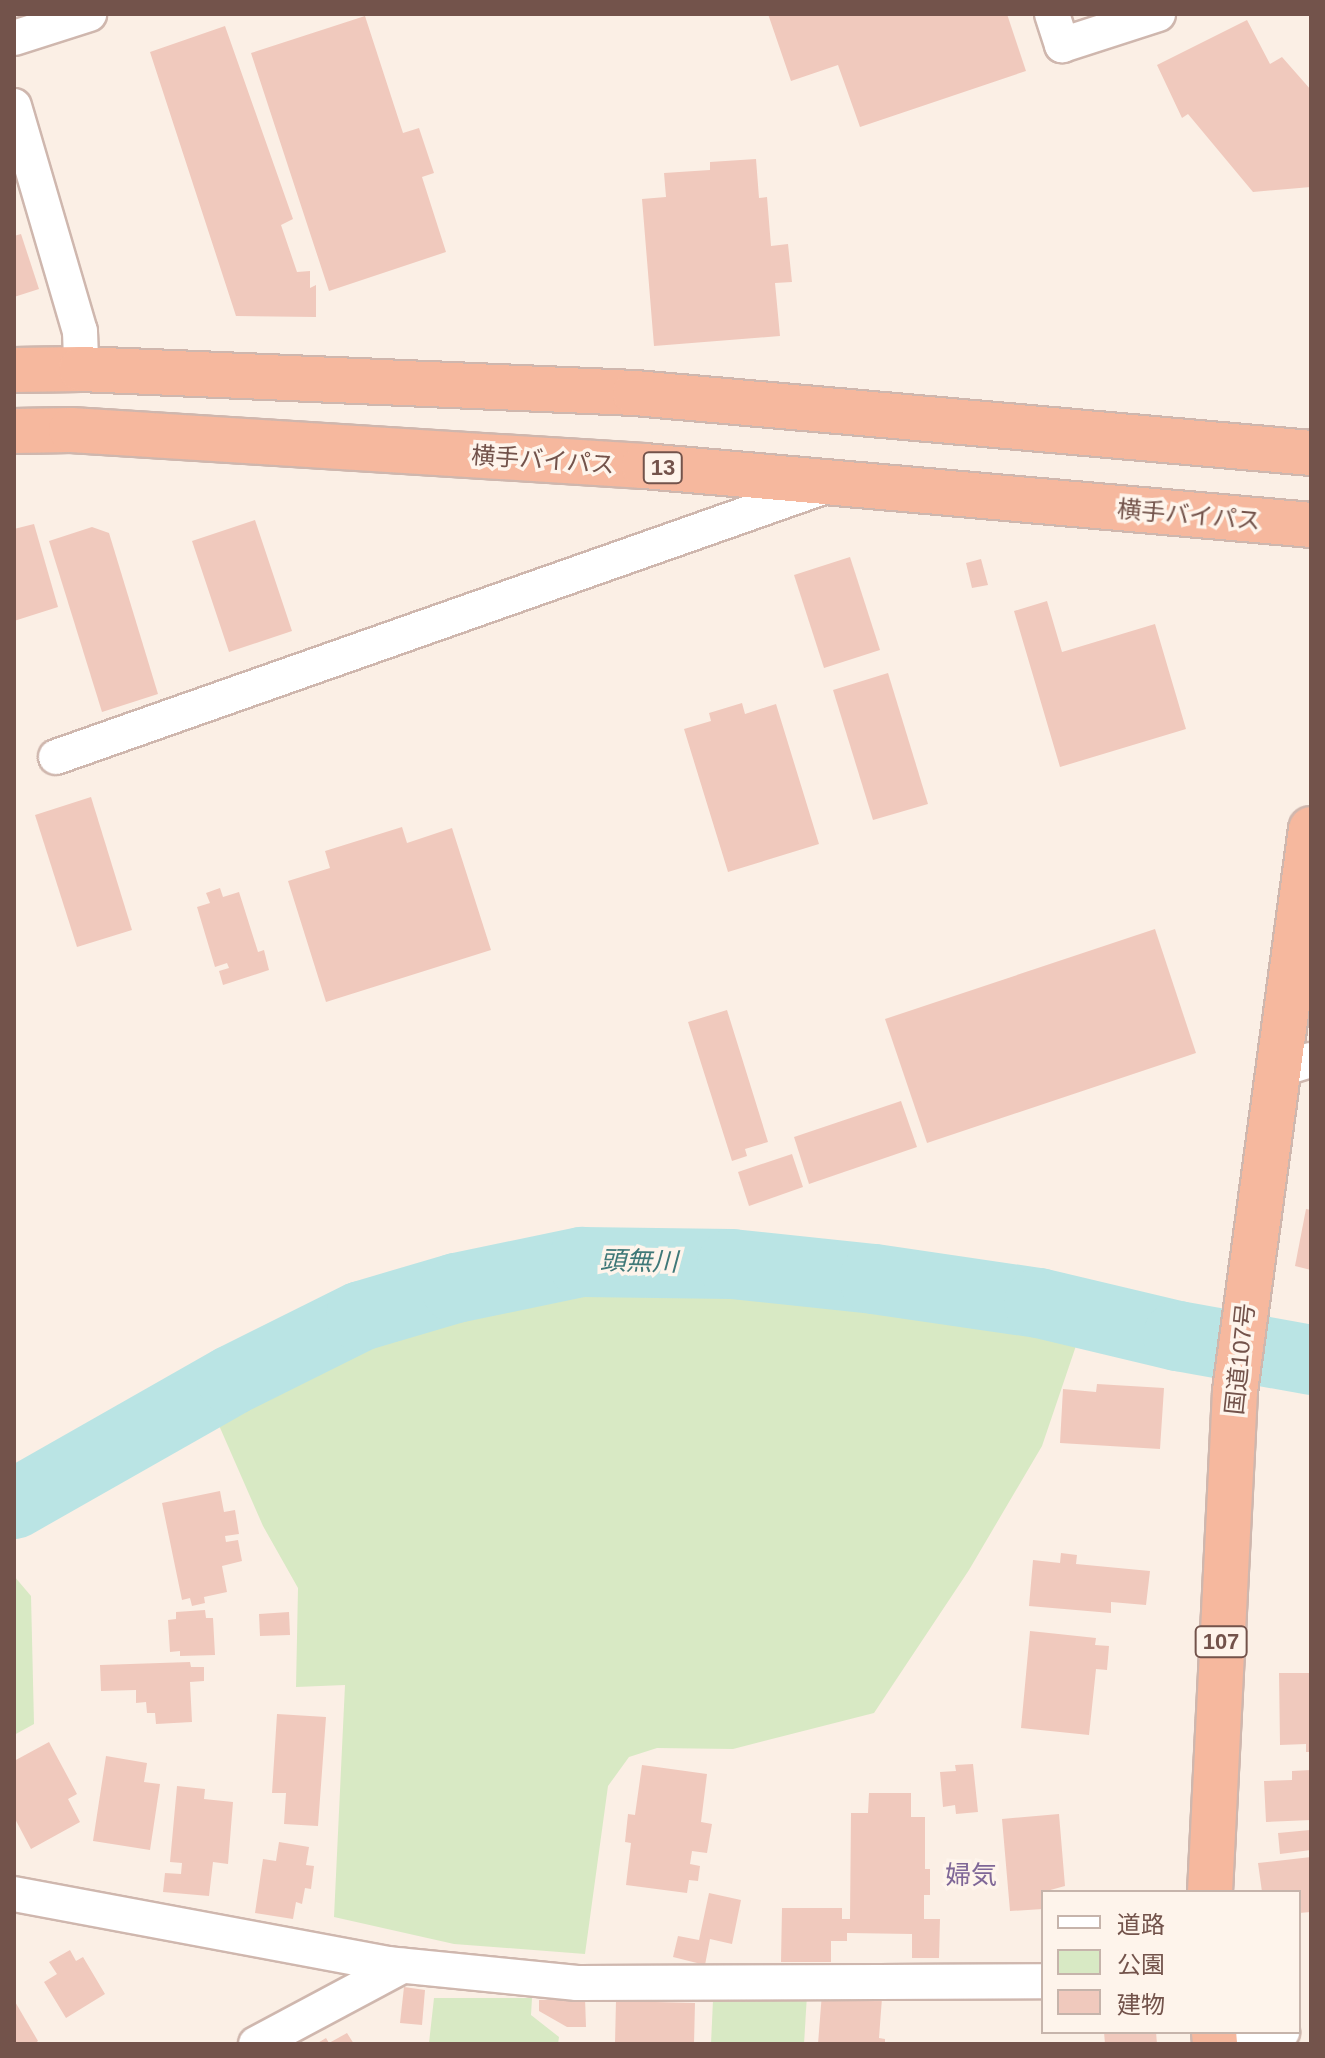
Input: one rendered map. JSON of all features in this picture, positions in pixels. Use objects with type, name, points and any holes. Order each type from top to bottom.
[{"type":"highway","points":[[14,370],[81,369],[635,393],[1311,453]]},
{"type":"highway","name":"横手バイパス","points":[[14,431],[71,430],[644,466],[1311,525]]},
{"type":"highway","name":"国道107号","points":[[1210,1890],[1235,1391],[1243,1321],[1295,1065],[1311,829]]},
{"type":"street","points":[[14,38],[89,14]]},
{"type":"street","points":[[1052,14],[1062,45],[1158,14]]},
{"type":"street","points":[[14,106],[80,331],[81,369]]},
{"type":"street","points":[[56,757],[833,483]]},
{"type":"street","points":[[18,1901],[402,1966],[577,1983],[1041,1981]]},
{"type":"street","points":[[256,2044],[402,1966]]},
{"type":"street","points":[[1215,2039],[1263,2034]]},
{"type":"green space","points":[[660,1278],[778,1282],[1050,1321],[1080,1334],[1042,1446],[969,1570],[874,1713],[733,1749],[657,1748],[629,1757],[608,1786],[585,1954],[454,1944],[334,1917],[345,1685],[296,1687],[298,1588],[263,1526],[214,1414],[342,1344],[436,1319]]},
{"type":"green space","points":[[14,1576],[31,1596],[34,1724],[14,1735]]},
{"type":"green space","points":[[807,1995],[804,2044],[711,2044],[713,2000]]},
{"type":"green space","points":[[434,1998],[532,1998],[531,2015],[559,2037],[558,2044],[388,2044],[429,2043]]},
{"type":"building","points":[[768,14],[1007,14],[1026,71],[860,127],[838,65],[791,81]]},
{"type":"building","points":[[365,16],[403,133],[419,128],[434,173],[422,177],[446,252],[329,291],[251,53]]},
{"type":"building","points":[[1247,20],[1270,64],[1282,57],[1311,90],[1311,187],[1253,192],[1188,114],[1182,118],[1157,65]]},
{"type":"building","points":[[225,26],[293,219],[281,225],[297,272],[310,271],[310,288],[316,285],[316,317],[236,316],[150,52]]},
{"type":"building","points":[[756,159],[759,198],[767,197],[771,246],[788,244],[792,282],[775,283],[780,336],[654,346],[642,199],[666,197],[664,173],[710,170],[710,162]]},
{"type":"building","points":[[21,234],[39,289],[14,297],[14,236]]},
{"type":"building","points":[[255,520],[292,631],[229,652],[192,541]]},
{"type":"building","points":[[34,524],[58,607],[14,621],[14,529]]},
{"type":"building","points":[[92,527],[109,533],[158,694],[102,712],[49,541]]},
{"type":"building","points":[[850,557],[880,650],[824,668],[794,575]]},
{"type":"building","points":[[981,559],[988,585],[972,588],[966,563]]},
{"type":"building","points":[[1047,601],[1062,652],[1155,624],[1186,729],[1060,767],[1014,611]]},
{"type":"building","points":[[888,673],[928,804],[873,820],[833,690]]},
{"type":"building","points":[[742,703],[745,714],[776,704],[819,844],[728,872],[684,729],[711,721],[709,713]]},
{"type":"building","points":[[91,797],[132,930],[77,947],[35,815]]},
{"type":"building","points":[[402,827],[407,843],[452,828],[491,950],[326,1002],[288,881],[330,868],[325,851]]},
{"type":"building","points":[[220,888],[223,897],[239,892],[258,952],[264,950],[269,970],[223,985],[219,971],[229,968],[227,963],[215,967],[197,907],[210,903],[206,893]]},
{"type":"building","points":[[1155,929],[1196,1053],[927,1143],[885,1019]]},
{"type":"building","points":[[727,1010],[768,1142],[745,1149],[747,1156],[732,1161],[688,1022]]},
{"type":"building","points":[[901,1101],[917,1147],[809,1184],[794,1137]]},
{"type":"building","points":[[792,1154],[803,1187],[749,1206],[738,1172]]},
{"type":"building","points":[[1306,1209],[1311,1210],[1311,1270],[1295,1266]]},
{"type":"building","points":[[1097,1384],[1164,1388],[1160,1449],[1060,1443],[1063,1389],[1096,1392]]},
{"type":"building","points":[[220,1491],[224,1512],[235,1510],[239,1534],[225,1536],[226,1542],[238,1540],[242,1561],[222,1566],[227,1592],[204,1597],[205,1603],[192,1606],[190,1598],[182,1600],[162,1503]]},
{"type":"building","points":[[1061,1553],[1077,1555],[1076,1564],[1150,1571],[1146,1605],[1111,1602],[1111,1613],[1029,1606],[1033,1560],[1060,1563]]},
{"type":"building","points":[[205,1610],[206,1618],[213,1618],[215,1655],[180,1656],[180,1651],[170,1652],[168,1620],[176,1619],[176,1612]]},
{"type":"building","points":[[289,1612],[290,1635],[260,1636],[259,1614]]},
{"type":"building","points":[[1030,1631],[1096,1638],[1095,1645],[1109,1646],[1107,1670],[1096,1669],[1089,1735],[1021,1728]]},
{"type":"building","points":[[190,1662],[191,1667],[204,1667],[204,1681],[190,1682],[192,1722],[156,1724],[155,1713],[147,1713],[146,1702],[136,1703],[136,1690],[101,1691],[100,1665]]},
{"type":"building","points":[[1279,1673],[1311,1673],[1311,1752],[1306,1752],[1306,1744],[1280,1745]]},
{"type":"building","points":[[277,1714],[326,1717],[318,1826],[284,1824],[286,1793],[272,1793]]},
{"type":"building","points":[[49,1742],[77,1794],[68,1799],[80,1822],[31,1849],[14,1817],[14,1761]]},
{"type":"building","points":[[106,1756],[147,1763],[144,1782],[160,1784],[150,1850],[93,1841]]},
{"type":"building","points":[[973,1764],[978,1812],[956,1814],[955,1805],[943,1807],[940,1772],[956,1771],[955,1765]]},
{"type":"building","points":[[642,1765],[707,1774],[701,1822],[712,1824],[707,1853],[692,1851],[690,1864],[700,1866],[698,1881],[689,1880],[687,1893],[626,1885],[631,1843],[625,1842],[628,1814],[635,1815]]},
{"type":"building","points":[[1311,1770],[1311,1820],[1266,1822],[1264,1781],[1292,1780],[1292,1771]]},
{"type":"building","points":[[177,1786],[205,1789],[204,1799],[233,1802],[228,1864],[213,1862],[209,1896],[163,1892],[165,1873],[181,1874],[182,1863],[170,1862]]},
{"type":"building","points":[[869,1793],[911,1793],[911,1817],[925,1817],[925,1869],[930,1869],[930,1895],[924,1895],[924,1919],[940,1919],[939,1958],[912,1958],[912,1934],[847,1933],[847,1941],[831,1941],[831,1962],[781,1962],[782,1908],[842,1908],[842,1919],[850,1919],[851,1813],[868,1813]]},
{"type":"building","points":[[1059,1814],[1065,1886],[1041,1890],[1041,1909],[1010,1911],[1002,1819]]},
{"type":"building","points":[[1310,1830],[1311,1850],[1280,1854],[1278,1833]]},
{"type":"building","points":[[279,1842],[309,1847],[306,1865],[314,1866],[311,1889],[305,1888],[302,1904],[296,1902],[293,1919],[255,1913],[263,1859],[276,1861]]},
{"type":"building","points":[[1311,1857],[1311,1912],[1301,1913],[1301,1890],[1262,1890],[1258,1863]]},
{"type":"building","points":[[709,1893],[741,1900],[732,1944],[710,1939],[705,1965],[673,1957],[678,1936],[699,1940]]},
{"type":"building","points":[[70,1950],[76,1961],[83,1957],[105,1994],[66,2018],[44,1982],[57,1974],[49,1962]]},
{"type":"building","points":[[404,1987],[425,1990],[422,2025],[400,2023]]},
{"type":"building","points":[[822,1993],[882,1998],[879,2038],[885,2039],[885,2044],[818,2044]]},
{"type":"building","points":[[585,1998],[586,2027],[567,2027],[539,2011],[539,2000]]},
{"type":"building","points":[[14,2000],[38,2041],[34,2044],[14,2044]]},
{"type":"building","points":[[616,2001],[695,2003],[694,2044],[615,2044]]},
{"type":"building","points":[[347,2033],[354,2044],[316,2044],[326,2038],[329,2043]]},
{"type":"building","points":[[1104,2034],[1156,2034],[1157,2044],[1105,2044]]},
{"type":"waterway","name":"頭無川","points":[[14,1504],[232,1380],[361,1316],[456,1288],[582,1262],[732,1264],[874,1279],[1039,1303],[1178,1336],[1311,1360]]},
{"type":"district","name":"婦気","points":[[971,1876]]}]
